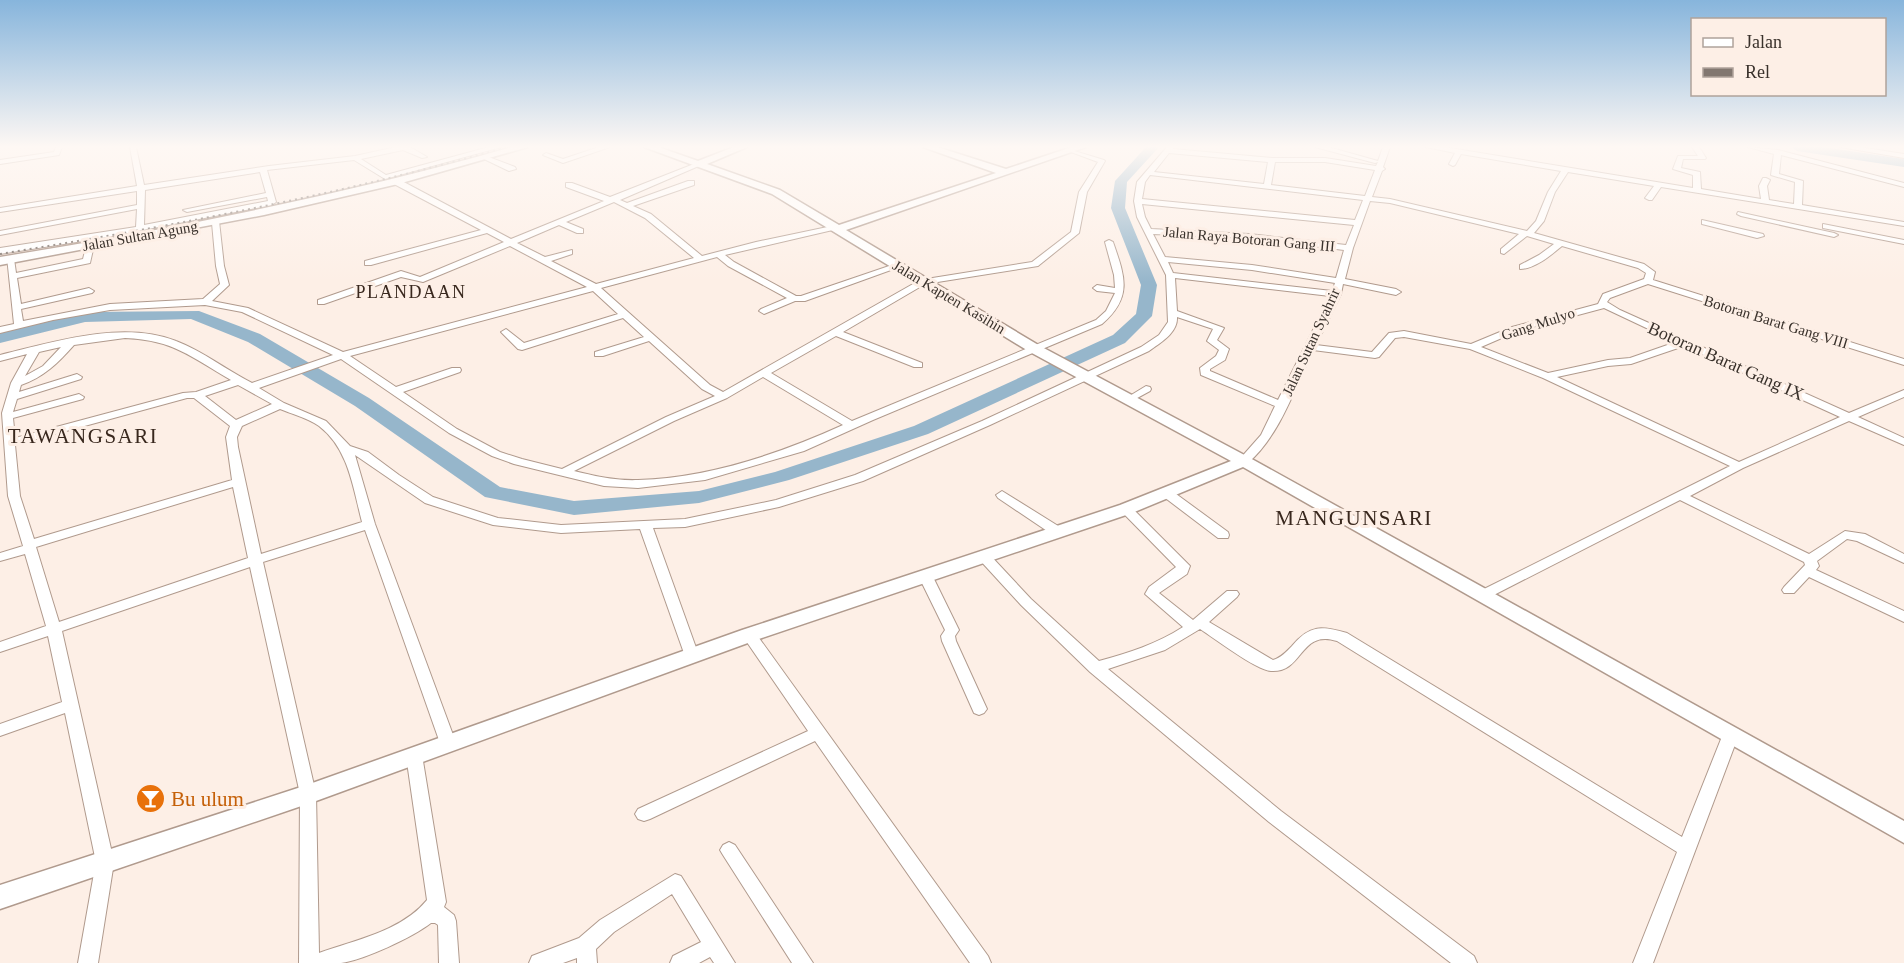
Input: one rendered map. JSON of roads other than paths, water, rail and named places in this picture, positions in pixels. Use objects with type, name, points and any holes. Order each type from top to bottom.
[{"type":"main road","name":"Jalan Sultan Agung","points":[[5,260],[216,223],[353,192]]},
{"type":"main road","name":"Jalan Kapten Kasihin","points":[[776,192],[1036,350],[1244,461],[1904,833]]},
{"type":"main road","points":[[836,228],[945,192]]},
{"type":"main road","points":[[0,897],[308,794],[749,636],[1126,509],[1168,494],[1244,461]]},
{"type":"street","points":[[0,210],[111,192]]},
{"type":"street","points":[[140,229],[141,192]]},
{"type":"street","points":[[416,192],[594,287],[706,387],[723,396]]},
{"type":"street","points":[[590,192],[628,206],[659,224],[700,259]]},
{"type":"street","points":[[321,302],[401,274],[420,280],[629,192]]},
{"type":"street","points":[[628,206],[667,192]]},
{"type":"street","points":[[562,473],[670,419],[723,396],[922,282],[1015,271],[1035,264],[1076,233],[1083,192]]},
{"type":"street","points":[[345,448],[364,454],[429,500],[497,522],[561,529],[685,523],[779,503],[859,478],[1082,375],[1145,350],[1162,338],[1173,322],[1170,275],[1141,217],[1138,201],[1139,192]]},
{"type":"street","points":[[1318,192],[1370,198],[1441,211],[1527,233],[1641,266],[1651,272],[1648,281]]},
{"type":"street","name":"Jalan Sutan Syahrir","points":[[1244,461],[1266,436],[1336,294],[1349,248],[1372,192]]},
{"type":"street","points":[[1504,251],[1538,223],[1548,205],[1551,192]]},
{"type":"street","points":[[1649,198],[1653,192]]},
{"type":"street","points":[[1709,192],[1904,224]]},
{"type":"street","points":[[1764,192],[1765,201]]},
{"type":"street","points":[[1797,192],[1798,206]]},
{"type":"street","points":[[0,251],[140,229],[272,202],[270,194],[187,210]]},
{"type":"street","points":[[1733,229],[1741,214],[1739,197]]},
{"type":"street","points":[[1138,201],[1359,223]]},
{"type":"street","points":[[0,233],[58,220],[141,206]]},
{"type":"street","points":[[1741,214],[1834,235]]},
{"type":"street","points":[[58,220],[65,241]]},
{"type":"street","points":[[558,222],[580,231]]},
{"type":"street","points":[[1706,222],[1760,236]]},
{"type":"street","points":[[205,302],[225,285],[220,266],[216,223]]},
{"type":"street","points":[[1814,230],[1817,225],[1904,242]]},
{"type":"street","points":[[7,442],[178,396],[197,396],[267,381],[342,355],[594,287],[719,254],[836,228]]},
{"type":"street","points":[[368,262],[490,230]]},
{"type":"street","name":"Jalan Raya Botoran Gang III","points":[[1149,231],[1249,236],[1349,248]]},
{"type":"street","points":[[0,330],[110,307],[205,302],[245,310],[342,355],[453,431],[496,454],[562,473],[622,484],[663,482],[705,476],[800,449],[1099,322],[1112,313],[1119,301],[1119,272],[1109,242]]},
{"type":"street","points":[[1523,267],[1561,243]]},
{"type":"street","points":[[12,276],[87,261],[90,246]]},
{"type":"street","points":[[545,260],[569,252]]},
{"type":"street","points":[[719,254],[731,264],[794,298]]},
{"type":"street","points":[[1164,259],[1213,262],[1340,280],[1396,292]]},
{"type":"street","points":[[5,260],[12,276],[19,325]]},
{"type":"street","points":[[764,311],[794,298],[811,297],[898,266]]},
{"type":"street","points":[[1170,275],[1336,294]]},
{"type":"street","name":"Gang Mulyo","points":[[1472,347],[1547,319],[1604,304],[1606,296],[1648,281]]},
{"type":"street","name":"Botoran Barat Gang VIII","points":[[1648,281],[1904,362]]},
{"type":"street","points":[[1097,288],[1120,291]]},
{"type":"street","points":[[18,307],[89,291]]},
{"type":"street","name":"Botoran Barat Gang IX","points":[[1604,304],[1904,442]]},
{"type":"street","points":[[1172,312],[1219,328],[1212,341],[1224,349],[1221,358],[1205,368],[1205,373],[1281,405]]},
{"type":"street","points":[[506,332],[522,347],[624,315]]},
{"type":"street","points":[[835,332],[918,365]]},
{"type":"street","points":[[1310,347],[1375,355],[1392,335],[1397,333],[1472,347],[1546,376],[1739,466]]},
{"type":"street","points":[[0,358],[70,343],[132,335],[162,339],[185,348],[280,405],[322,423],[345,448],[352,461],[369,524],[447,743]]},
{"type":"street","points":[[599,354],[650,338]]},
{"type":"street","points":[[1546,376],[1608,363],[1631,361],[1686,342]]},
{"type":"street","points":[[16,383],[39,375],[70,343]]},
{"type":"street","points":[[35,350],[16,383],[7,413],[9,416],[7,442],[15,496],[54,628],[105,862],[88,963]]},
{"type":"street","points":[[396,391],[456,370]]},
{"type":"street","points":[[762,373],[852,426]]},
{"type":"street","points":[[12,397],[77,377]]},
{"type":"street","points":[[1128,400],[1146,389]]},
{"type":"street","points":[[1483,595],[1739,466],[1904,393]]},
{"type":"street","points":[[197,396],[235,424]]},
{"type":"street","points":[[9,416],[79,397]]},
{"type":"street","points":[[280,405],[235,424],[230,433],[238,482],[308,794],[309,963]]},
{"type":"street","points":[[0,557],[238,482]]},
{"type":"street","points":[[1168,494],[1223,535]]},
{"type":"street","points":[[1002,495],[1058,532]]},
{"type":"street","points":[[1680,495],[1904,617]]},
{"type":"street","points":[[1126,509],[1183,566],[1182,571],[1154,590],[1152,594],[1195,625],[1272,666],[1282,662],[1312,634],[1322,630],[1342,636],[1688,850]]},
{"type":"street","points":[[0,647],[369,524]]},
{"type":"street","points":[[645,525],[692,656]]},
{"type":"street","points":[[1789,590],[1808,566],[1845,535],[1860,537],[1904,559]]},
{"type":"street","points":[[984,557],[1005,582],[1095,668],[1279,820],[1467,963]]},
{"type":"street","points":[[926,577],[952,630],[948,640],[979,709]]},
{"type":"street","points":[[1095,668],[1155,648],[1195,625],[1232,594]]},
{"type":"street","points":[[749,636],[981,963]]},
{"type":"street","points":[[0,730],[71,705]]},
{"type":"street","points":[[644,814],[818,733]]},
{"type":"street","points":[[1643,963],[1731,735]]},
{"type":"street","points":[[316,963],[413,926],[430,914],[437,902],[414,755]]},
{"type":"street","points":[[729,850],[803,963]]},
{"type":"street","points":[[539,963],[586,954],[607,926],[675,882],[725,963]]},
{"type":"street","points":[[430,914],[439,914],[447,921],[449,963]]},
{"type":"street","points":[[680,963],[714,945]]},
{"type":"waterway","points":[[0,338],[85,317],[193,314],[254,338],[362,402],[493,492],[574,508],[699,497],[782,476],[921,430],[1119,339],[1144,316],[1149,285],[1118,208],[1120,192]]},
{"type":"railway","points":[[0,254],[128,232],[331,192]]},
{"type":"place","name":"Bu ulum","points":[[150,799]]},
{"type":"district","name":"PLANDAAN","points":[[411,292]]},
{"type":"district","name":"TAWANGSARI","points":[[83,436]]},
{"type":"district","name":"MANGUNSARI","points":[[1354,518]]}]
